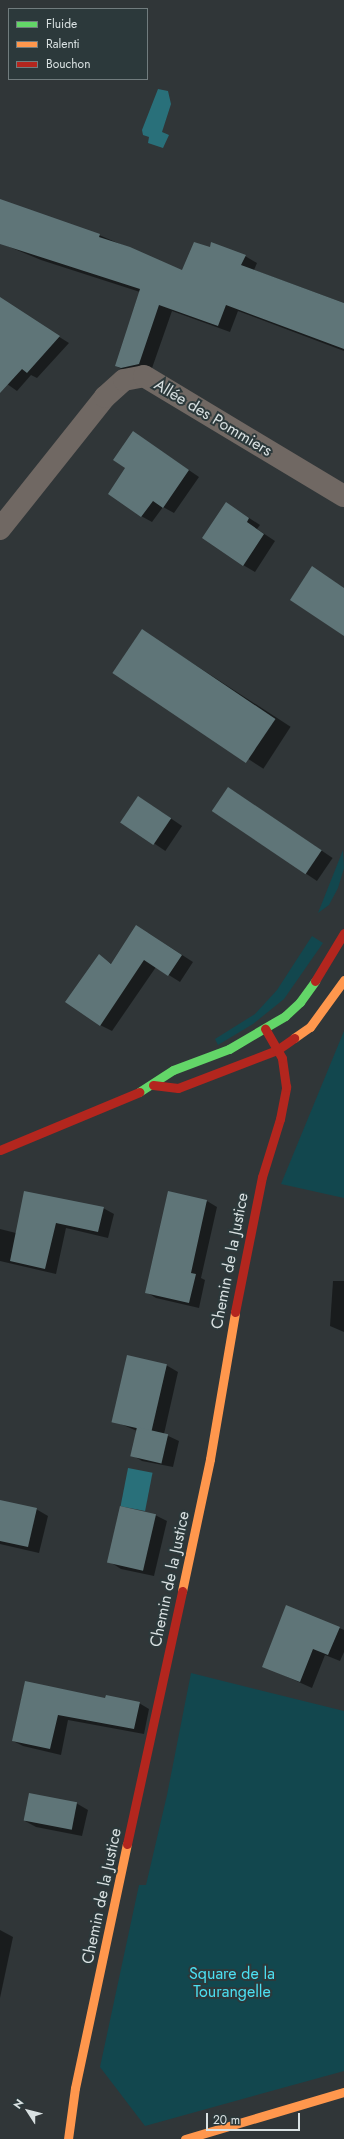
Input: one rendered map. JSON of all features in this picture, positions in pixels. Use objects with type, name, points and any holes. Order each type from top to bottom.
[{"type":"street","name":"Allée des Pommiers","points":[[0,529],[105,397],[124,380],[144,376],[344,496]]},
{"type":"street","points":[[0,1150],[153,1085],[173,1070],[229,1049],[266,1028],[285,1016],[300,1002],[325,968],[344,933]]},
{"type":"street","points":[[153,1085],[178,1088],[277,1050],[310,1027],[344,980]]},
{"type":"street","name":"Chemin de la Justice","points":[[68,2139],[75,2088],[210,1459],[243,1262],[262,1178],[286,1087],[282,1058],[266,1028]]},
{"type":"street","points":[[185,2139],[344,2092]]},
{"type":"green space","points":[[343,850],[344,868],[338,888],[329,905],[318,913]]},
{"type":"green space","points":[[312,936],[323,943],[284,999],[253,1024],[218,1045],[215,1039],[255,1014],[277,990]]},
{"type":"green space","points":[[344,1031],[344,1198],[281,1184]]},
{"type":"green space","name":"Square de la Tourangelle","points":[[191,1673],[344,1711],[344,2071],[145,2126],[100,2067],[139,1885],[146,1885],[167,1795]]},
{"type":"shaded area","points":[[158,89],[168,91],[171,104],[162,132],[169,135],[163,148],[148,143],[149,137],[143,135],[142,130]]},
{"type":"shaded area","points":[[128,1468],[153,1473],[145,1511],[121,1506]]},
{"type":"building","points":[[0,199],[100,234],[99,237],[130,247],[182,270],[194,242],[210,247],[211,242],[246,255],[241,265],[344,303],[344,349],[226,305],[218,326],[159,305],[139,364],[121,368],[115,366],[140,289],[0,244]]},
{"type":"building","points":[[0,297],[60,336],[27,373],[22,369],[0,393]]},
{"type":"building","points":[[133,431],[189,470],[163,508],[153,501],[141,517],[108,494],[125,468],[113,460]]},
{"type":"building","points":[[226,502],[249,518],[247,522],[264,534],[243,566],[202,538]]},
{"type":"building","points":[[312,566],[344,588],[344,636],[290,600]]},
{"type":"building","points":[[142,629],[275,719],[246,763],[112,673]]},
{"type":"building","points":[[228,787],[322,850],[305,874],[212,811]]},
{"type":"building","points":[[138,796],[171,818],[153,845],[120,823]]},
{"type":"building","points":[[136,925],[182,955],[168,976],[144,960],[100,1026],[65,1002],[99,954],[111,964]]},
{"type":"building","points":[[24,1191],[104,1207],[98,1232],[56,1223],[45,1269],[10,1261]]},
{"type":"building","points":[[168,1191],[207,1200],[191,1273],[196,1274],[189,1303],[145,1293]]},
{"type":"building","points":[[127,1355],[167,1364],[151,1431],[111,1422]]},
{"type":"building","points":[[137,1427],[168,1434],[161,1463],[130,1456]]},
{"type":"building","points":[[0,1500],[37,1508],[28,1547],[0,1541]]},
{"type":"building","points":[[120,1506],[156,1514],[143,1571],[107,1563]]},
{"type":"building","points":[[286,1605],[340,1627],[328,1655],[313,1649],[300,1682],[262,1667]]},
{"type":"building","points":[[25,1681],[105,1698],[106,1695],[140,1702],[134,1729],[58,1715],[50,1749],[12,1741]]},
{"type":"building","points":[[29,1793],[77,1802],[72,1830],[24,1820]]},
{"type":"traffic: fast","points":[[139,1092],[173,1070],[229,1049],[285,1016],[300,1002],[315,981]]},
{"type":"traffic: slow","points":[[294,1038],[310,1027],[344,980]]},
{"type":"traffic: slow","points":[[182,1591],[210,1459],[235,1312]]},
{"type":"traffic: slow","points":[[68,2139],[75,2088],[127,1844]]},
{"type":"traffic: slow","points":[[185,2139],[344,2092]]},
{"type":"traffic: jam","points":[[315,981],[344,933]]},
{"type":"traffic: jam","points":[[235,1312],[262,1177],[280,1119],[286,1087],[282,1058],[265,1028]]},
{"type":"traffic: jam","points":[[153,1085],[178,1088],[277,1050],[294,1038]]},
{"type":"traffic: jam","points":[[0,1150],[139,1092]]},
{"type":"traffic: jam","points":[[127,1844],[182,1591]]}]
